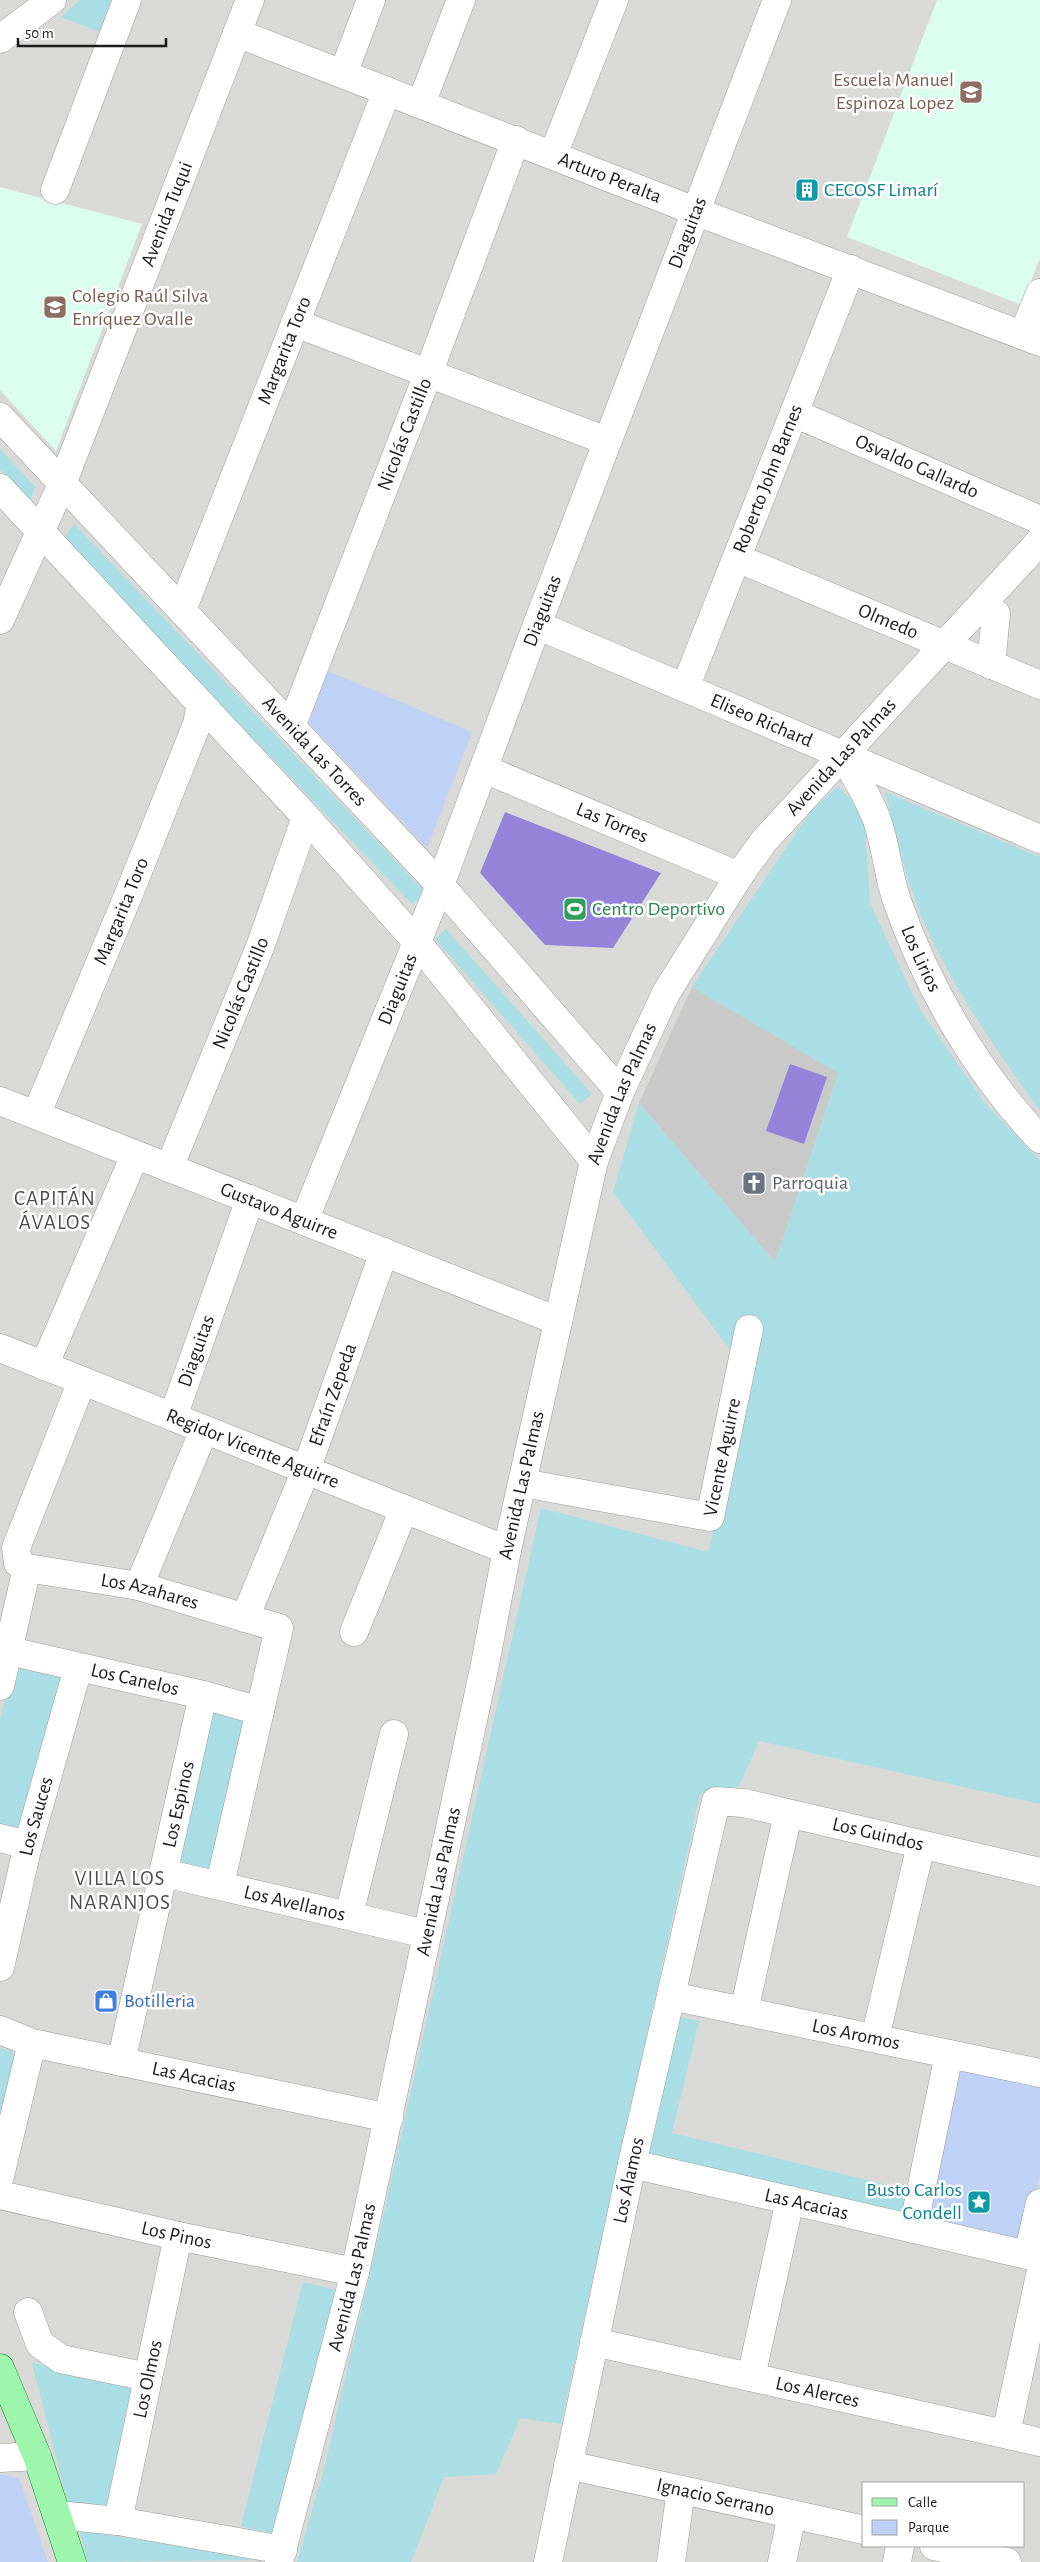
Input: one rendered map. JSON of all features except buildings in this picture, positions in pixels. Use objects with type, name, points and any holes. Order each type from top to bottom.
[{"type":"main road","points":[[0,2368],[37,2456],[72,2562]]},
{"type":"street","points":[[0,39],[52,0]]},
{"type":"street","points":[[55,190],[127,0]]},
{"type":"street","name":"Avenida Tuqui","points":[[0,620],[62,484],[250,0]]},
{"type":"street","points":[[343,74],[371,0]]},
{"type":"street","points":[[420,104],[461,0]]},
{"type":"street","points":[[553,155],[614,0]]},
{"type":"street","name":"Diaguitas","points":[[304,1221],[440,885],[695,211],[778,0]]},
{"type":"street","name":"Arturo Peralta","points":[[238,33],[695,211],[1032,339]]},
{"type":"street","name":"Margarita Toro","points":[[182,610],[387,91]]},
{"type":"street","name":"Nicolás Castillo","points":[[291,727],[428,374],[516,140]]},
{"type":"street","name":"Roberto John Barnes","points":[[685,688],[851,269]]},
{"type":"street","points":[[1032,339],[1040,293]]},
{"type":"street","points":[[295,323],[608,441]]},
{"type":"street","name":"Osvaldo Gallardo","points":[[794,413],[1040,520]]},
{"type":"street","name":"Avenida Las Torres","points":[[0,418],[440,885],[620,1092]]},
{"type":"street","points":[[0,488],[306,816],[416,941],[594,1161]]},
{"type":"street","name":"Avenida Las Palmas","points":[[281,2556],[355,2272],[485,1664],[506,1550],[523,1483],[594,1161],[620,1092],[666,993],[739,876],[764,841],[1040,541]]},
{"type":"street","name":"Olmedo","points":[[737,558],[1040,685]]},
{"type":"street","points":[[991,665],[996,614]]},
{"type":"street","name":"Eliseo Richard","points":[[537,625],[1040,839]]},
{"type":"street","name":"Margarita Toro","points":[[36,1115],[128,896],[197,724],[201,704]]},
{"type":"street","name":"Los Lirios","points":[[844,756],[877,820],[896,900],[929,978],[970,1049],[1017,1115],[1040,1139]]},
{"type":"street","name":"Las Torres","points":[[484,769],[739,876]]},
{"type":"street","name":"Nicolás Castillo","points":[[169,1168],[260,947],[306,816]]},
{"type":"street","name":"Gustavo Aguirre","points":[[0,1101],[558,1321]]},
{"type":"street","points":[[44,1366],[136,1154]]},
{"type":"street","name":"Diaguitas","points":[[173,1417],[250,1199]]},
{"type":"street","name":"Efraín Zepeda","points":[[245,1618],[306,1470],[384,1252]]},
{"type":"street","name":"Vicente Aguirre","points":[[523,1483],[710,1517],[749,1329]]},
{"type":"street","name":"Regidor Vicente Aguirre","points":[[0,1348],[506,1550]]},
{"type":"street","points":[[0,1686],[9,1650],[22,1566],[16,1548],[82,1381]]},
{"type":"street","points":[[139,1586],[204,1430]]},
{"type":"street","points":[[354,1632],[404,1509]]},
{"type":"street","name":"Los Azahares","points":[[22,1566],[139,1586],[279,1628],[260,1711]]},
{"type":"street","name":"Los Canelos","points":[[9,1650],[78,1668],[203,1695],[260,1711]]},
{"type":"street","name":"Los Sauces","points":[[0,1966],[28,1845],[78,1668]]},
{"type":"street","name":"Los Espinos","points":[[121,2062],[203,1695]]},
{"type":"street","points":[[220,1884],[260,1711]]},
{"type":"street","points":[[348,1915],[394,1734]]},
{"type":"street","name":"Los Guindos","points":[[716,1801],[744,1803],[1040,1872]]},
{"type":"street","name":"Los Álamos","points":[[548,2562],[632,2164],[716,1801]]},
{"type":"street","points":[[744,2011],[788,1814]]},
{"type":"street","points":[[0,1838],[28,1845]]},
{"type":"street","points":[[875,2038],[921,1845]]},
{"type":"street","name":"Los Avellanos","points":[[164,1873],[220,1884],[426,1934]]},
{"type":"street","name":"Los Aromos","points":[[671,1996],[1040,2072]]},
{"type":"street","name":"Las Acacias","points":[[0,2030],[32,2043],[389,2118]]},
{"type":"street","points":[[0,2176],[32,2043]]},
{"type":"street","points":[[913,2229],[949,2054]]},
{"type":"street","name":"Las Acacias","points":[[632,2164],[913,2229],[1036,2263]]},
{"type":"street","name":"Los Pinos","points":[[0,2195],[178,2236],[355,2272]]},
{"type":"street","points":[[751,2377],[790,2200]]},
{"type":"street","points":[[1006,2434],[1036,2263],[1040,2203]]},
{"type":"street","name":"Los Olmos","points":[[118,2521],[178,2236]]},
{"type":"street","points":[[28,2312],[40,2344],[61,2359],[148,2377]]},
{"type":"street","name":"Los Alerces","points":[[594,2342],[1040,2442]]},
{"type":"street","points":[[0,2458],[37,2456]]},
{"type":"street","name":"Ignacio Serrano","points":[[568,2465],[862,2530]]},
{"type":"street","points":[[671,2562],[681,2490]]},
{"type":"street","points":[[782,2562],[792,2514]]},
{"type":"street","points":[[58,2515],[118,2521],[281,2556]]},
{"type":"street","points":[[897,2562],[900,2547]]},
{"type":"street","points":[[939,2547],[1007,2562]]},
{"type":"shaded area","points":[[0,0],[1040,0],[1040,2562],[0,2562]]},
{"type":"shaded area","points":[[80,0],[120,0],[106,34],[61,17]]},
{"type":"shaded area","name":"Escuela Manuel Espinoza Lopez","points":[[937,0],[1040,0],[1040,258],[1022,305],[847,237]]},
{"type":"shaded area","name":"Colegio Raúl Silva Enríquez Ovalle","points":[[0,187],[142,224],[56,451],[0,390]]},
{"type":"shaded area","points":[[0,449],[35,487],[30,502],[0,470]]},
{"type":"shaded area","points":[[74,524],[425,892],[412,904],[63,540]]},
{"type":"shaded area","points":[[838,786],[864,814],[870,903],[919,1008],[983,1101],[1040,1161],[1040,1804],[759,1741],[739,1786],[700,1794],[561,2424],[520,2418],[496,2474],[444,2477],[411,2562],[297,2562],[323,2473],[381,2226],[541,1508],[708,1552],[750,1377],[613,1192],[639,1103],[775,1262],[838,1073],[692,987],[811,811]]},
{"type":"shaded area","points":[[885,792],[1040,857],[1040,1111],[968,1005],[936,949],[912,891]]},
{"type":"shaded area","name":"Centro Deportivo","points":[[505,812],[661,873],[613,948],[545,945],[480,873]]},
{"type":"shaded area","points":[[446,929],[592,1094],[580,1104],[435,939]]},
{"type":"shaded area","name":"Parroquia","points":[[692,987],[839,1073],[775,1262],[639,1103]]},
{"type":"shaded area","points":[[790,1064],[827,1077],[804,1144],[766,1131]]},
{"type":"shaded area","points":[[16,1657],[72,1670],[30,1831],[0,1824],[0,1719]]},
{"type":"shaded area","points":[[206,1703],[254,1716],[219,1873],[171,1863]]},
{"type":"shaded area","points":[[680,2017],[699,2021],[672,2133],[908,2190],[902,2217],[646,2156]]},
{"type":"shaded area","points":[[0,2048],[11,2051],[18,2064],[0,2143]]},
{"type":"shaded area","points":[[303,2282],[336,2290],[274,2534],[241,2526]]},
{"type":"shaded area","points":[[32,2363],[138,2384],[109,2513],[69,2508]]},
{"type":"shaded area","points":[[79,2530],[266,2560],[88,2562]]},
{"type":"green space","points":[[328,671],[472,732],[427,848],[309,723]]},
{"type":"green space","points":[[953,2059],[1040,2077],[1040,2175],[1023,2252],[919,2226]]},
{"type":"green space","points":[[0,2474],[19,2478],[48,2562],[0,2562]]},
{"type":"place","name":"Escuela Manuel Espinoza Lopez","points":[[971,92]]},
{"type":"place","name":"CECOSF Limarí","points":[[807,190]]},
{"type":"place","name":"Colegio Raúl Silva Enríquez Ovalle","points":[[55,307]]},
{"type":"place","name":"Centro Deportivo","points":[[575,909]]},
{"type":"place","name":"Parroquia","points":[[754,1183]]},
{"type":"place","name":"Botilleria","points":[[106,2001]]},
{"type":"place","name":"Busto Carlos Condell","points":[[979,2202]]},
{"type":"district","name":"CAPITÁN ÁVALOS","points":[[55,1210]]},
{"type":"district","name":"VILLA LOS NARANJOS","points":[[120,1890]]}]
